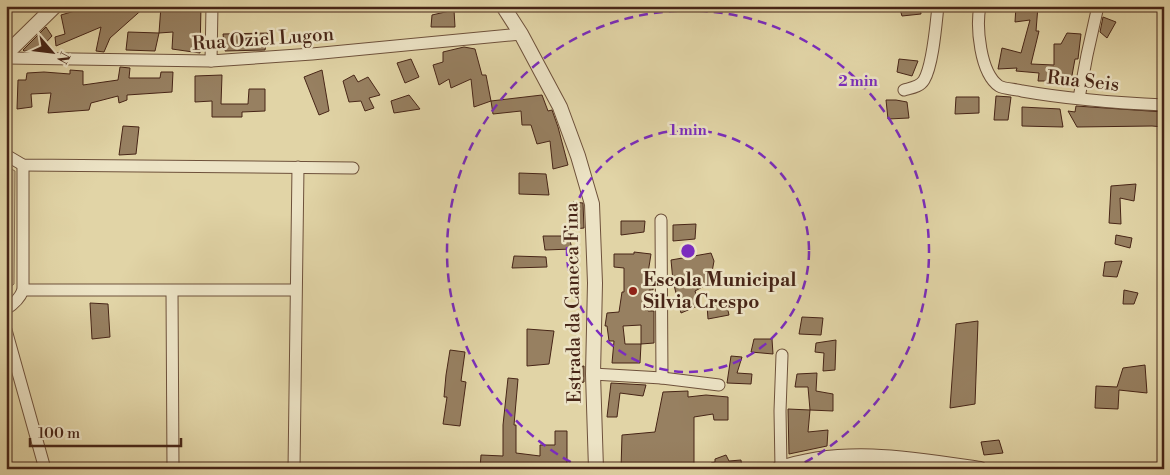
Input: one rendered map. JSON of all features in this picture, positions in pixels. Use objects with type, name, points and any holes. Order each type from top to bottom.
[{"type":"street","points":[[6,54],[55,6]]},
{"type":"street","points":[[212,6],[212,61]]},
{"type":"street","name":"Estrada da Caneca Fina","points":[[503,6],[521,34],[560,107],[578,156],[592,204],[595,283],[592,374],[596,469]]},
{"type":"street","points":[[904,90],[917,87],[924,80],[930,64],[938,6]]},
{"type":"street","name":"Rua Seis","points":[[980,6],[978,28],[981,50],[987,71],[999,86],[1043,94],[1164,106]]},
{"type":"street","points":[[1079,98],[1086,55],[1098,6]]},
{"type":"street","name":"Rua Oziel Lugon","points":[[6,58],[212,61],[312,54],[521,34]]},
{"type":"street","points":[[6,155],[23,165],[353,168]]},
{"type":"street","points":[[6,309],[14,303],[23,290],[23,165]]},
{"type":"street","points":[[294,469],[298,167]]},
{"type":"street","points":[[661,220],[662,378]]},
{"type":"street","points":[[23,290],[296,290]]},
{"type":"street","points":[[172,290],[173,469]]},
{"type":"street","points":[[6,330],[45,469]]},
{"type":"street","points":[[782,355],[780,468],[837,457],[854,456],[921,460],[980,469]]},
{"type":"street","points":[[592,374],[662,378],[719,385]]},
{"type":"shaded area","points":[[6,166],[15,171],[14,284],[6,291]]},
{"type":"building","points":[[96,6],[146,6],[110,38],[104,52],[96,51],[101,27],[56,46],[55,37],[65,34],[61,15]]},
{"type":"building","points":[[161,6],[201,6],[200,53],[172,49],[173,32],[159,33]]},
{"type":"building","points":[[899,6],[920,6],[921,14],[902,16]]},
{"type":"building","points":[[1016,6],[1038,6],[1036,31],[1039,31],[1031,64],[1054,65],[1054,44],[1061,44],[1067,33],[1081,34],[1078,59],[1075,59],[1071,81],[1038,81],[1039,73],[1016,71],[1017,68],[998,69],[1002,48],[1021,53],[1030,20],[1015,22]]},
{"type":"building","points":[[454,10],[455,27],[431,27],[432,15]]},
{"type":"building","points":[[1103,17],[1116,22],[1107,38],[1100,32]]},
{"type":"building","points":[[46,27],[52,36],[38,51],[24,51],[23,50]]},
{"type":"building","points":[[128,32],[159,33],[155,51],[126,50]]},
{"type":"building","points":[[268,33],[265,50],[225,51],[223,34]]},
{"type":"building","points":[[464,47],[475,49],[482,75],[486,75],[491,101],[474,107],[471,79],[451,88],[449,79],[439,85],[433,65],[443,62],[443,52]]},
{"type":"building","points":[[411,59],[419,77],[405,83],[397,63]]},
{"type":"building","points":[[899,59],[918,61],[912,76],[897,72]]},
{"type":"building","points":[[120,67],[130,68],[129,78],[160,78],[161,72],[173,72],[172,92],[127,95],[127,100],[119,103],[118,96],[91,103],[89,110],[48,113],[51,93],[31,94],[32,107],[17,109],[18,80],[26,80],[27,73],[70,74],[70,70],[83,71],[83,85],[118,80]]},
{"type":"building","points":[[322,70],[329,111],[319,115],[304,77]]},
{"type":"building","points":[[222,75],[221,104],[248,104],[249,89],[265,89],[265,111],[242,112],[242,117],[212,117],[212,101],[195,102],[195,76]]},
{"type":"building","points":[[354,75],[358,82],[368,77],[380,95],[369,98],[374,108],[365,111],[361,101],[349,102],[343,81]]},
{"type":"building","points":[[409,95],[420,109],[394,113],[391,101]]},
{"type":"building","points":[[542,95],[548,111],[552,110],[568,165],[553,169],[550,141],[537,144],[531,125],[522,125],[521,111],[493,114],[491,101]]},
{"type":"building","points":[[996,96],[1011,97],[1008,120],[994,120]]},
{"type":"building","points":[[956,97],[979,97],[979,113],[955,114]]},
{"type":"building","points":[[886,100],[907,102],[909,118],[888,119]]},
{"type":"building","points":[[1076,106],[1164,112],[1164,127],[1077,127],[1068,111],[1075,112]]},
{"type":"building","points":[[1022,107],[1060,109],[1063,127],[1022,126]]},
{"type":"building","points":[[123,126],[139,127],[136,154],[119,155]]},
{"type":"building","points":[[519,173],[546,174],[549,195],[519,194]]},
{"type":"building","points":[[1136,184],[1134,201],[1120,198],[1121,224],[1109,223],[1111,186]]},
{"type":"building","points":[[573,202],[583,203],[584,228],[574,229]]},
{"type":"building","points":[[621,221],[645,221],[644,232],[621,235]]},
{"type":"building","points":[[696,224],[695,239],[673,241],[673,225]]},
{"type":"building","points":[[1116,235],[1132,238],[1130,248],[1115,244]]},
{"type":"building","points":[[543,236],[569,236],[572,249],[545,250]]},
{"type":"building","points":[[634,252],[651,254],[648,273],[654,273],[653,290],[649,290],[648,311],[654,311],[654,343],[641,344],[640,363],[612,363],[614,341],[609,341],[607,326],[605,326],[607,313],[619,312],[622,292],[624,292],[624,268],[614,267],[614,254],[634,254]],"holes":[[[641,325],[641,344],[625,344],[623,326]]]},
{"type":"building","points":[[711,253],[714,261],[710,283],[695,291],[700,305],[681,313],[673,281],[671,260]]},
{"type":"building","points":[[514,256],[546,257],[547,267],[512,268]]},
{"type":"building","points":[[1122,261],[1117,277],[1103,276],[1105,262]]},
{"type":"building","points":[[1124,290],[1138,293],[1134,304],[1123,304]]},
{"type":"building","points":[[725,298],[729,315],[708,319],[707,305]]},
{"type":"building","points":[[90,303],[108,304],[110,337],[92,339]]},
{"type":"building","points":[[802,317],[823,318],[821,335],[799,334]]},
{"type":"building","points":[[978,321],[975,404],[950,408],[956,324]]},
{"type":"building","points":[[527,329],[554,331],[549,364],[527,366]]},
{"type":"building","points":[[754,339],[772,339],[773,354],[751,352]]},
{"type":"building","points":[[836,340],[835,370],[823,371],[824,353],[815,352],[816,343]]},
{"type":"building","points":[[450,350],[465,352],[461,381],[466,382],[460,426],[443,424],[447,397],[444,397],[446,375]]},
{"type":"building","points":[[731,356],[742,357],[737,373],[752,374],[751,384],[727,383]]},
{"type":"building","points":[[1145,365],[1147,393],[1119,390],[1118,409],[1095,408],[1096,386],[1117,387],[1123,368]]},
{"type":"building","points":[[584,366],[584,382],[575,385],[574,367]]},
{"type":"building","points":[[817,373],[816,391],[833,394],[833,411],[810,410],[808,387],[795,387],[797,374]]},
{"type":"building","points":[[508,378],[518,379],[514,425],[516,425],[516,453],[540,456],[540,445],[555,445],[555,431],[567,431],[567,469],[480,469],[481,455],[503,456],[503,425]]},
{"type":"building","points":[[611,383],[646,385],[643,396],[620,393],[617,417],[607,417]]},
{"type":"building","points":[[688,391],[688,397],[706,395],[728,397],[728,420],[714,420],[713,414],[694,417],[694,468],[621,469],[622,435],[655,432],[663,392]]},
{"type":"building","points":[[788,409],[810,410],[808,432],[828,430],[827,446],[789,454]]},
{"type":"building","points":[[999,440],[1003,453],[984,455],[981,442]]},
{"type":"building","points":[[726,455],[729,461],[741,460],[742,469],[712,469],[711,463],[715,462],[715,459]]},
{"type":"place","name":"Escola Municipal Silvia Crespo","points":[[633,291]]}]
